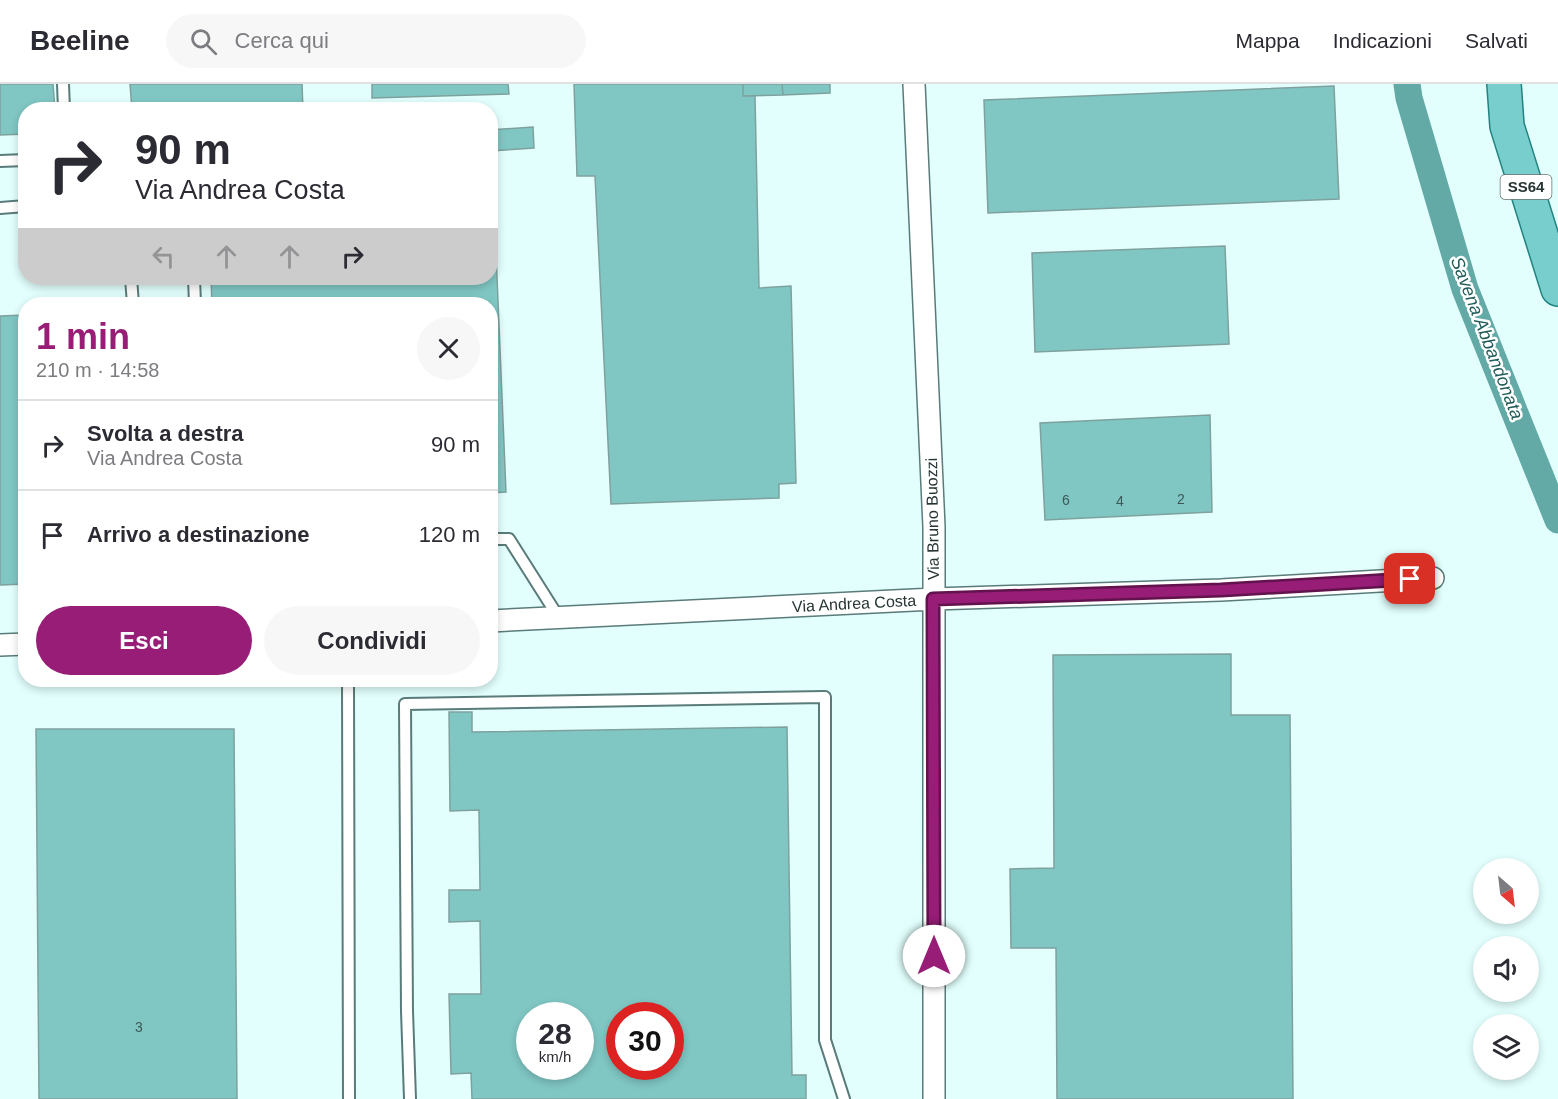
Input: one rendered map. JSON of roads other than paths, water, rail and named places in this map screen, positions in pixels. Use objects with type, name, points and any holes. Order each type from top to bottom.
[{"type":"main road","name":"SS64","points":[[1504,84],[1507,126],[1558,289]]},
{"type":"street","name":"Via Bruno Buozzi","points":[[914,84],[933,515],[934,1099]]},
{"type":"street","name":"Via Andrea Costa","points":[[498,621],[933,599],[1221,590],[1433,578]]},
{"type":"street","points":[[0,645],[18,644]]},
{"type":"lane","points":[[63,84],[64,102]]},
{"type":"lane","points":[[0,161],[18,160]]},
{"type":"lane","points":[[0,208],[18,207]]},
{"type":"lane","points":[[498,539],[509,539],[559,618]]},
{"type":"lane","points":[[348,687],[349,1099]]},
{"type":"lane","points":[[410,1099],[407,1011],[405,704],[825,697],[825,1040],[844,1099]]},
{"type":"waterway","name":"Savena Abbandonata","points":[[1407,84],[1409,98],[1465,289],[1558,520]]}]
